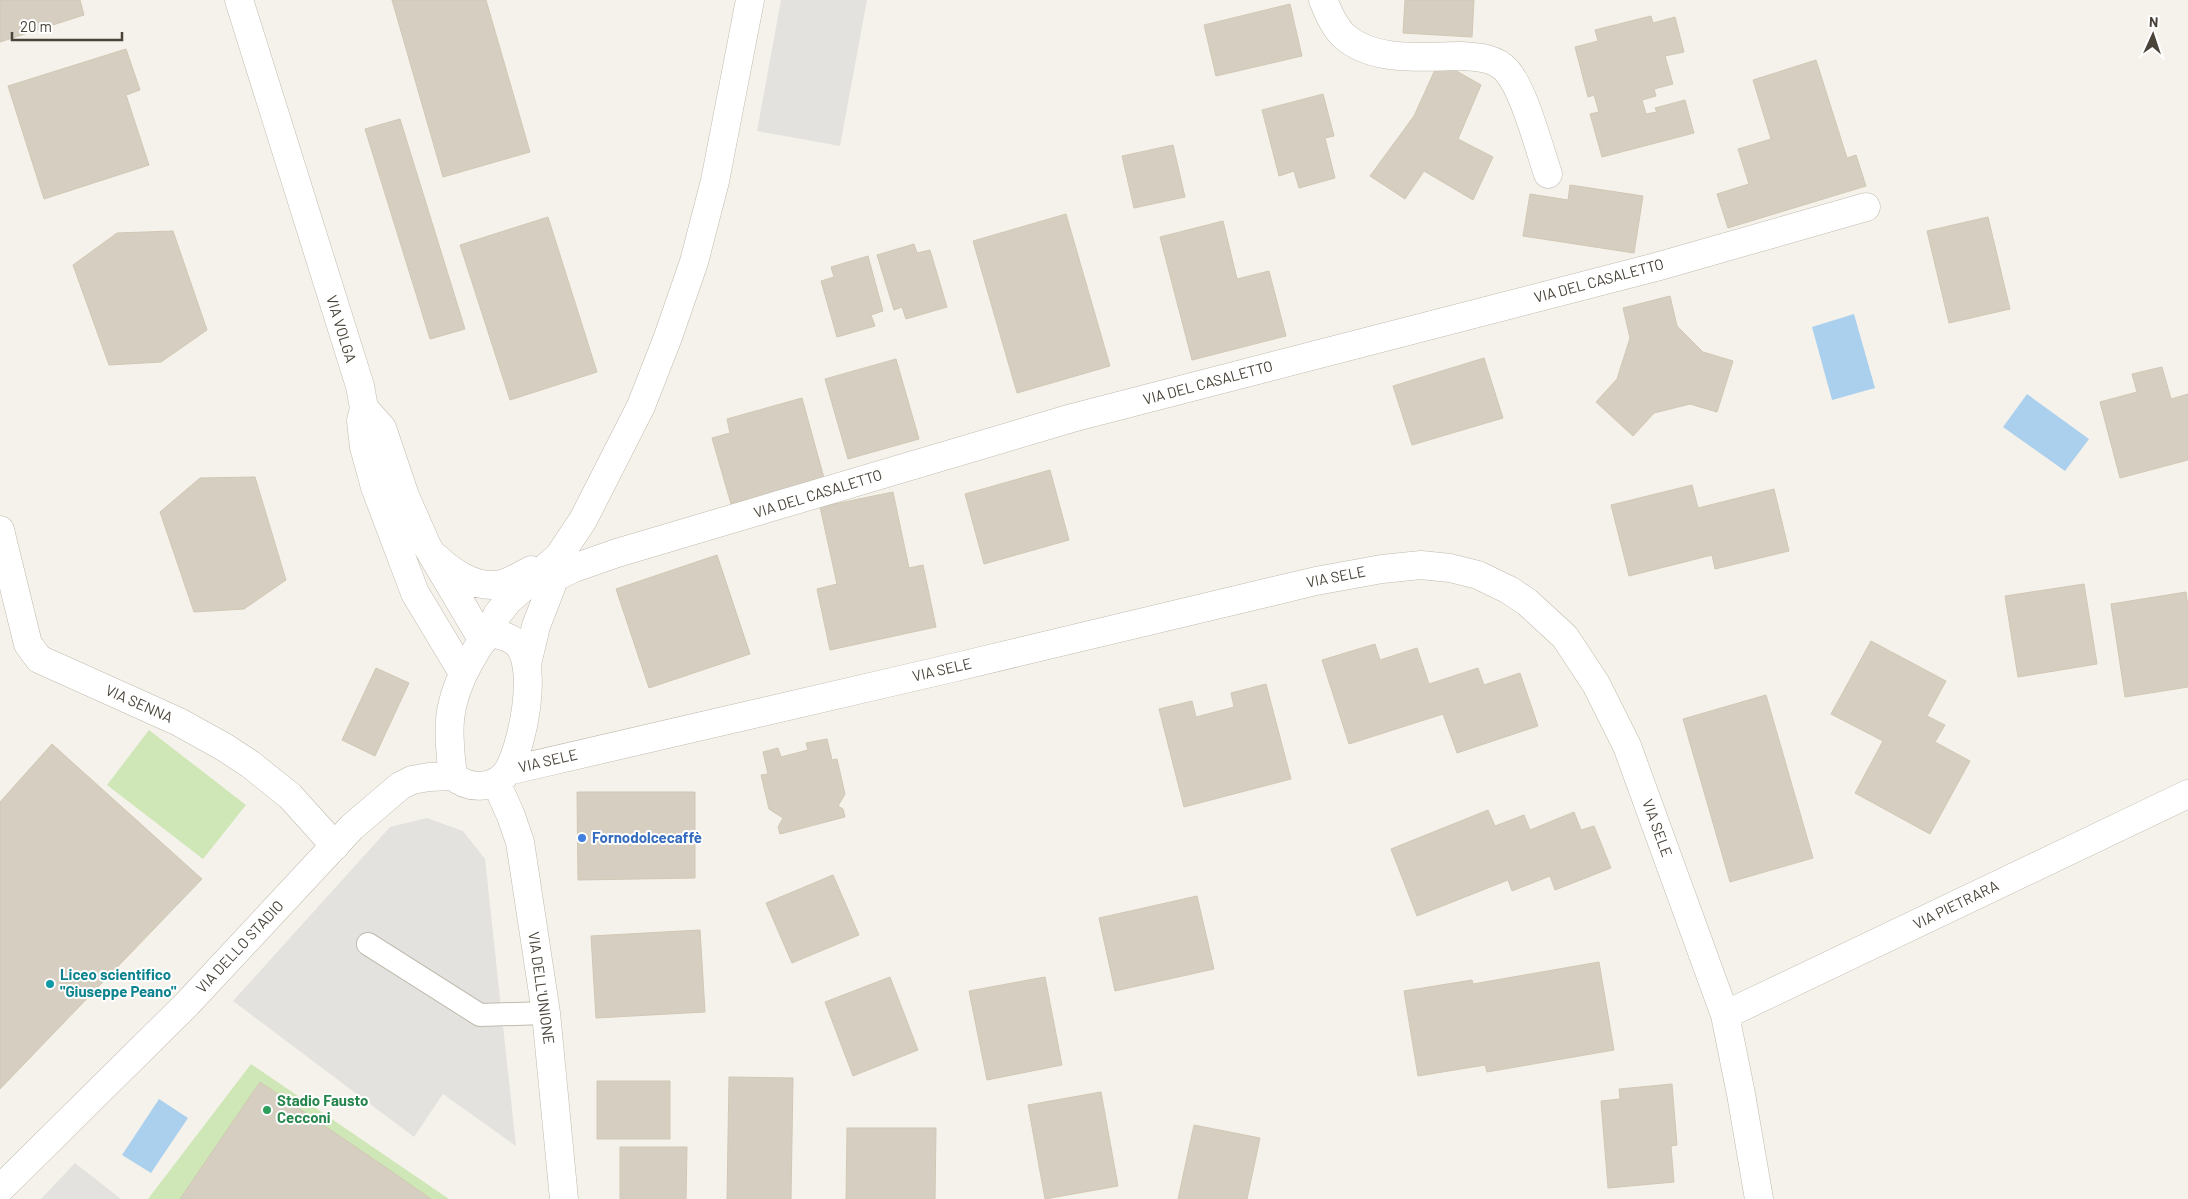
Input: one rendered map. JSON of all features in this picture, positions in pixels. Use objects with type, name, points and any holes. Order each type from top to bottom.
[{"type":"street","name":"VIA VOLGA","points":[[239,0],[360,386],[364,408],[362,421],[364,447],[375,487],[415,593],[463,673]]},
{"type":"street","points":[[502,776],[521,735],[526,703],[527,664],[536,626],[557,567],[632,424],[683,296],[694,262],[714,181],[750,0]]},
{"type":"street","points":[[1323,0],[1344,36],[1359,46],[1383,53],[1404,55],[1472,56],[1498,64],[1507,71],[1518,89],[1548,174]]},
{"type":"street","name":"VIA DEL CASALETTO","points":[[557,567],[574,568],[617,553],[1072,418],[1656,266],[1866,207]]},
{"type":"street","points":[[364,408],[382,428],[405,496],[427,546],[486,637]]},
{"type":"street","name":"VIA SENNA","points":[[0,530],[28,644],[39,659],[46,664],[161,713],[224,746],[290,796],[335,846]]},
{"type":"street","points":[[427,546],[439,560],[458,574],[476,582],[494,585],[557,567]]},
{"type":"street","name":"VIA SELE","points":[[453,776],[460,782],[481,787],[502,776],[1316,581],[1410,566],[1436,566],[1465,570],[1493,581],[1508,590],[1547,619],[1565,637],[1596,684],[1627,746],[1725,1015],[1759,1199]]},
{"type":"street","points":[[453,776],[448,736],[449,721],[452,704],[463,673],[486,637],[497,615],[508,601],[557,567]]},
{"type":"street","points":[[486,637],[502,634],[519,646],[527,664]]},
{"type":"street","name":"VIA DELLO STADIO","points":[[0,1189],[186,1004],[352,827],[400,786],[412,780],[453,776]]},
{"type":"street","name":"VIA DELL'UNIONE","points":[[502,776],[520,842],[546,1013],[564,1199]]},
{"type":"street","name":"VIA PIETRARA","points":[[1725,1015],[2188,794]]},
{"type":"lane","points":[[368,944],[480,1015],[546,1013]]},
{"type":"green space","points":[[149,730],[246,805],[203,859],[107,785]]},
{"type":"green space","name":"Stadio Fausto Cecconi","points":[[251,1064],[449,1199],[148,1199]]},
{"type":"shaded area","points":[[781,0],[867,0],[840,146],[757,131]]},
{"type":"shaded area","points":[[427,818],[463,831],[485,859],[516,1146],[443,1094],[414,1137],[233,1001],[390,827]]},
{"type":"shaded area","points":[[75,1163],[121,1199],[41,1199]]},
{"type":"water","points":[[1854,314],[1875,388],[1832,400],[1812,327]]},
{"type":"water","points":[[2027,394],[2089,439],[2065,471],[2003,427]]},
{"type":"water","points":[[159,1099],[188,1118],[151,1173],[122,1155]]},
{"type":"building","points":[[0,0],[80,0],[84,15],[0,42]]},
{"type":"building","points":[[392,0],[486,0],[530,152],[443,177]]},
{"type":"building","points":[[1405,0],[1474,0],[1472,37],[1403,33]]},
{"type":"building","points":[[1290,4],[1302,56],[1216,76],[1204,25]]},
{"type":"building","points":[[1651,16],[1653,23],[1675,17],[1684,52],[1665,56],[1673,84],[1654,89],[1656,96],[1642,100],[1646,114],[1657,112],[1655,108],[1685,100],[1694,133],[1602,157],[1590,114],[1599,112],[1594,95],[1588,97],[1575,47],[1598,41],[1595,30]]},
{"type":"building","points":[[126,49],[140,90],[126,95],[149,165],[44,199],[8,86]]},
{"type":"building","points":[[1816,60],[1847,158],[1856,155],[1866,186],[1728,228],[1717,194],[1749,184],[1738,149],[1771,139],[1753,80]]},
{"type":"building","points":[[1439,61],[1481,85],[1458,139],[1493,157],[1473,200],[1424,171],[1405,199],[1370,176],[1414,116]]},
{"type":"building","points":[[1323,94],[1334,136],[1325,138],[1335,178],[1299,188],[1294,171],[1279,176],[1262,110]]},
{"type":"building","points":[[400,119],[465,329],[430,339],[365,129]]},
{"type":"building","points":[[1173,145],[1185,197],[1134,208],[1122,156]]},
{"type":"building","points":[[1570,185],[1643,196],[1634,253],[1523,236],[1530,194],[1568,200]]},
{"type":"building","points":[[1066,214],[1110,366],[1017,393],[973,241]]},
{"type":"building","points":[[548,217],[597,372],[510,400],[460,245]]},
{"type":"building","points":[[1988,217],[2010,309],[1949,323],[1927,231]]},
{"type":"building","points":[[1223,221],[1237,279],[1269,271],[1286,336],[1192,360],[1160,237]]},
{"type":"building","points":[[173,231],[207,330],[161,362],[109,365],[73,265],[117,233]]},
{"type":"building","points":[[914,244],[917,253],[930,250],[947,307],[906,319],[902,307],[894,310],[877,255]]},
{"type":"building","points":[[868,256],[883,311],[871,315],[875,326],[837,337],[821,281],[834,277],[831,267]]},
{"type":"building","points":[[1670,296],[1677,326],[1703,352],[1733,361],[1717,412],[1690,404],[1654,413],[1633,436],[1596,402],[1617,379],[1630,338],[1623,308]]},
{"type":"building","points":[[1484,358],[1503,418],[1412,445],[1393,386]]},
{"type":"building","points":[[896,359],[919,439],[848,459],[825,379]]},
{"type":"building","points":[[2162,367],[2171,399],[2188,394],[2188,460],[2120,478],[2100,402],[2137,392],[2132,374]]},
{"type":"building","points":[[802,398],[824,478],[731,504],[712,438],[730,433],[727,419]]},
{"type":"building","points":[[1050,470],[1069,540],[984,564],[965,494]]},
{"type":"building","points":[[255,477],[286,580],[244,609],[194,612],[160,512],[200,478]]},
{"type":"building","points":[[1692,485],[1698,508],[1774,489],[1789,551],[1715,569],[1712,555],[1629,576],[1611,505]]},
{"type":"building","points":[[893,492],[909,568],[923,565],[936,627],[830,650],[817,589],[837,584],[820,507]]},
{"type":"building","points":[[717,555],[750,654],[649,688],[616,589]]},
{"type":"building","points":[[2084,584],[2097,664],[2018,677],[2005,596]]},
{"type":"building","points":[[2186,592],[2188,607],[2188,687],[2125,697],[2111,604]]},
{"type":"building","points":[[1871,641],[1946,681],[1927,716],[1945,725],[1935,742],[1970,761],[1930,834],[1855,793],[1883,741],[1831,714]]},
{"type":"building","points":[[1375,644],[1380,660],[1417,648],[1429,684],[1478,668],[1484,685],[1520,673],[1538,726],[1457,753],[1443,714],[1349,744],[1322,660]]},
{"type":"building","points":[[376,668],[409,683],[375,756],[342,740]]},
{"type":"building","points":[[1266,684],[1291,779],[1184,807],[1159,709],[1192,701],[1196,717],[1234,707],[1231,693]]},
{"type":"building","points":[[1766,695],[1813,858],[1730,882],[1683,719]]},
{"type":"building","points":[[827,739],[832,760],[837,759],[845,794],[838,806],[843,809],[845,817],[780,834],[778,827],[783,818],[769,809],[761,775],[768,774],[763,752],[778,748],[781,757],[808,750],[806,743]]},
{"type":"building","name":"Liceo scientifico \"Giuseppe Peano\"","points":[[52,744],[202,879],[0,1089],[0,802]]},
{"type":"building","points":[[577,792],[695,792],[695,878],[578,880]]},
{"type":"building","points":[[1488,810],[1495,826],[1524,815],[1530,830],[1574,812],[1581,830],[1594,826],[1611,868],[1555,890],[1550,876],[1512,891],[1508,880],[1417,916],[1391,849]]},
{"type":"building","points":[[833,875],[859,935],[792,963],[766,903]]},
{"type":"building","points":[[1197,896],[1214,969],[1115,991],[1099,918]]},
{"type":"building","points":[[700,930],[705,1012],[596,1018],[591,936]]},
{"type":"building","points":[[1599,962],[1614,1050],[1487,1072],[1485,1065],[1418,1076],[1404,991],[1472,980],[1473,984]]},
{"type":"building","points":[[890,977],[918,1050],[853,1076],[825,1002]]},
{"type":"building","points":[[1045,977],[1062,1065],[987,1080],[969,991]]},
{"type":"building","points":[[729,1077],[793,1078],[791,1199],[727,1199]]},
{"type":"building","points":[[597,1081],[670,1081],[670,1139],[597,1139]]},
{"type":"building","name":"Stadio Fausto Cecconi","points":[[260,1082],[388,1169],[431,1199],[180,1199]]},
{"type":"building","points":[[1672,1084],[1677,1145],[1671,1146],[1674,1182],[1608,1188],[1601,1101],[1620,1099],[1619,1089]]},
{"type":"building","points":[[1101,1092],[1118,1186],[1045,1199],[1028,1105]]},
{"type":"building","points":[[1194,1125],[1260,1138],[1247,1199],[1178,1199]]},
{"type":"building","points":[[847,1128],[936,1128],[935,1199],[846,1199]]},
{"type":"building","points":[[620,1147],[687,1147],[686,1199],[620,1199]]},
{"type":"place","name":"Fornodolcecaffè","points":[[582,838]]},
{"type":"place","name":"Liceo scientifico \"Giuseppe Peano\"","points":[[50,984]]},
{"type":"place","name":"Stadio Fausto Cecconi","points":[[267,1110]]}]
